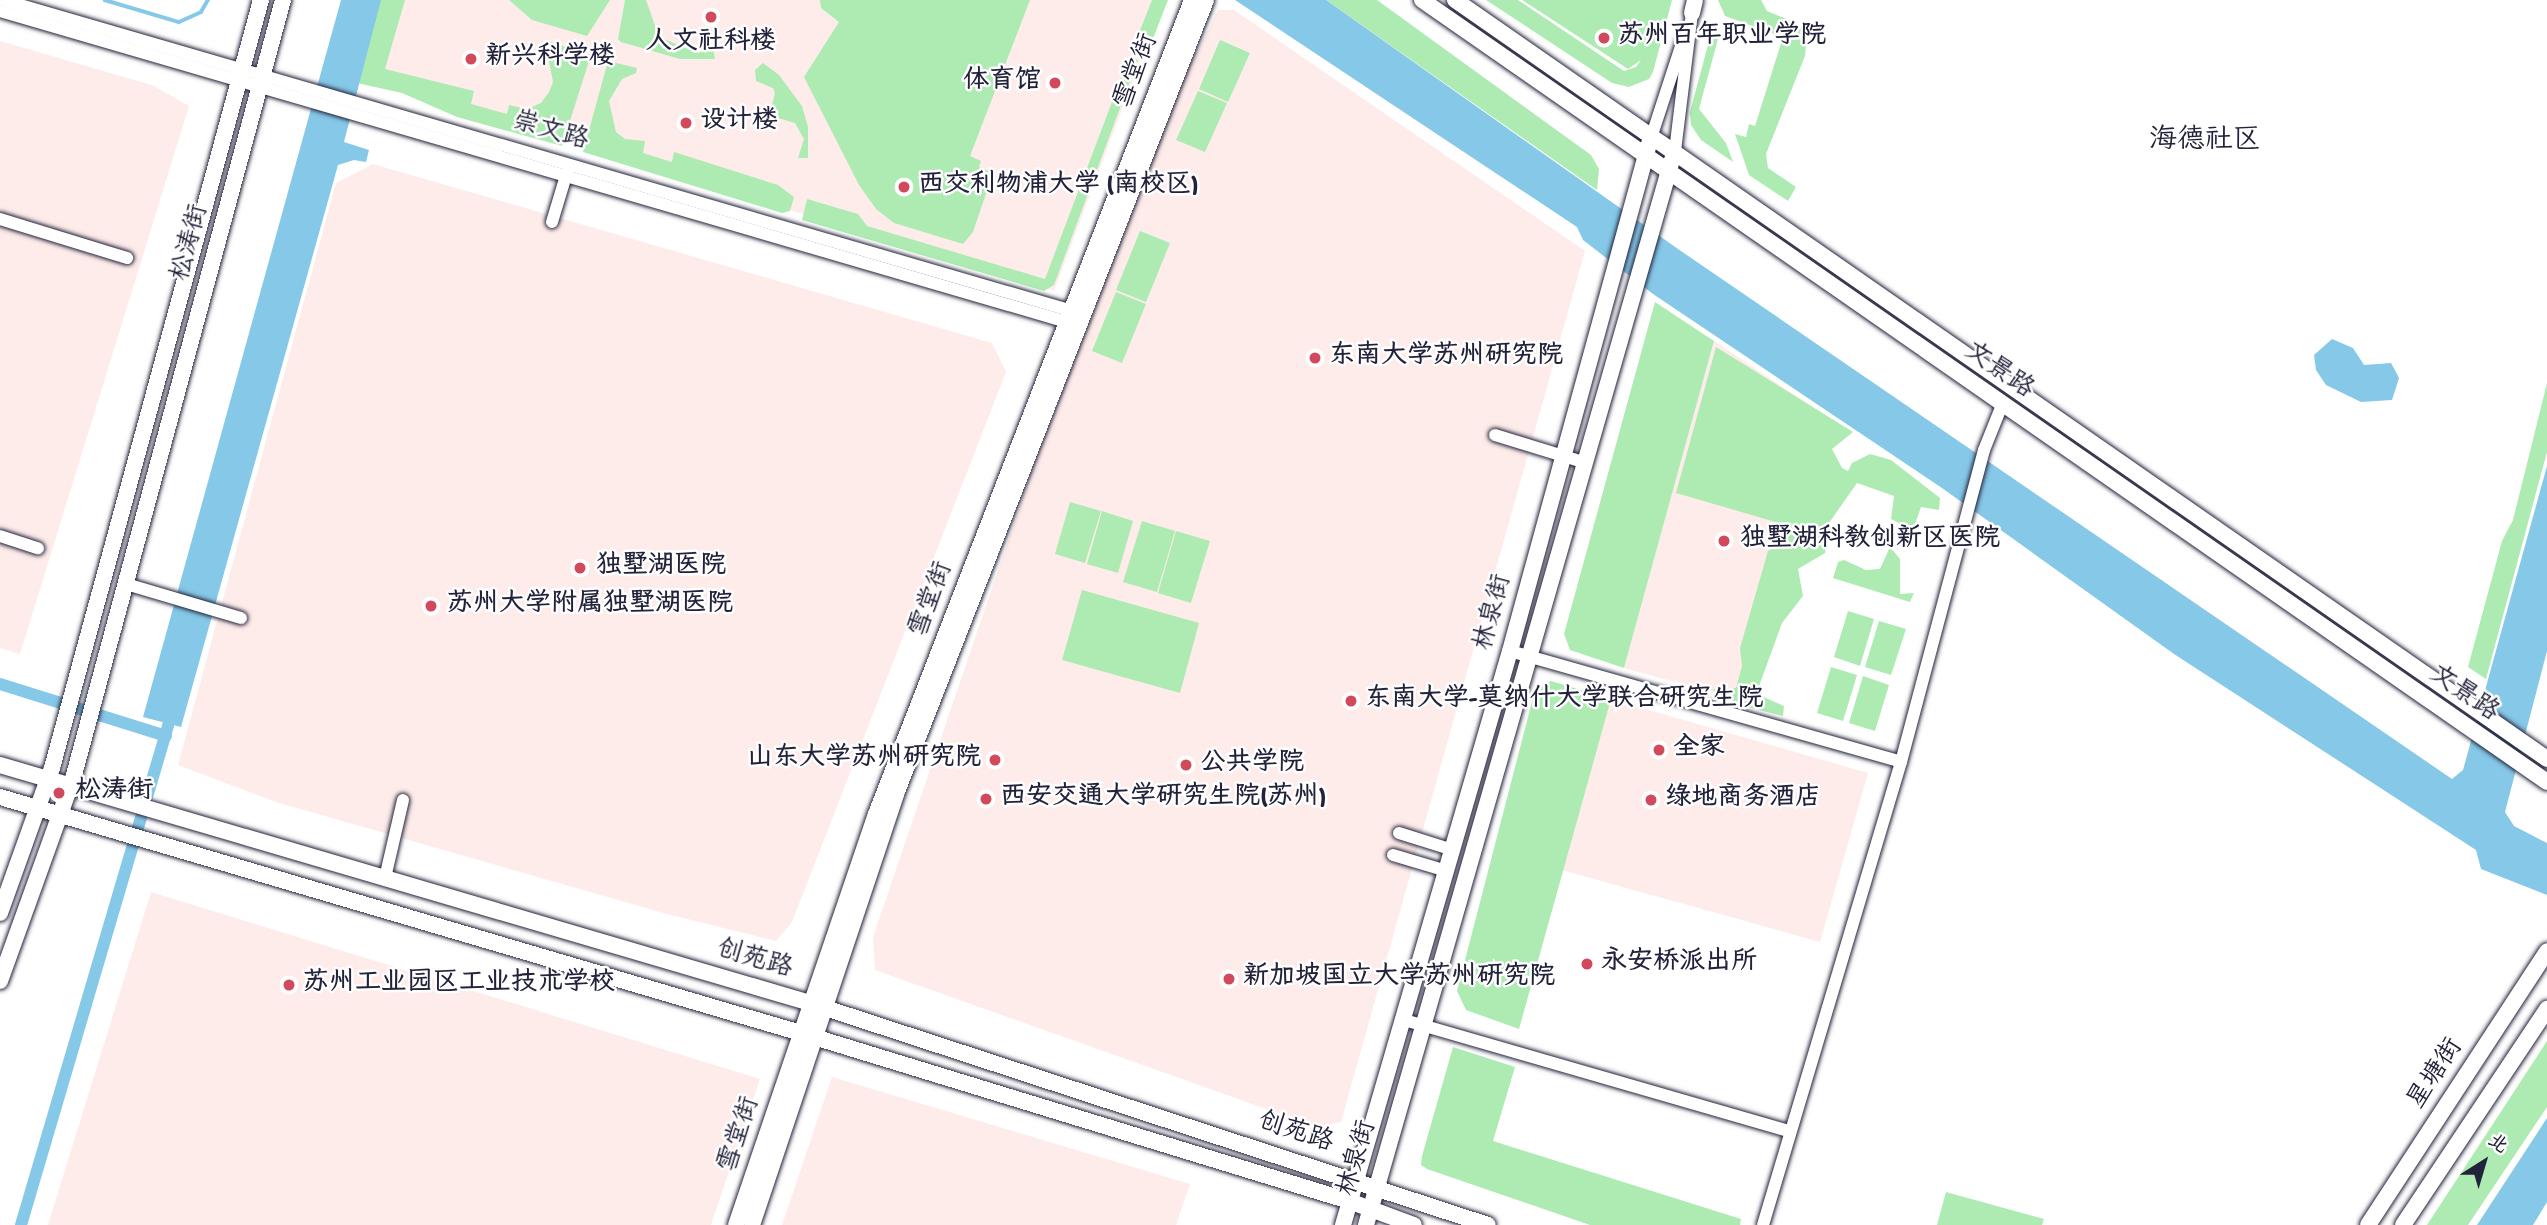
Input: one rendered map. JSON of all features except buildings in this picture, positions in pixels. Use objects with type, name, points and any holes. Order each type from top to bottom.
[{"type":"main road","name":"松涛街","points":[[0,913],[48,780],[73,694],[261,0]]},
{"type":"main road","name":"松涛街","points":[[0,981],[60,815],[84,738],[284,0]]},
{"type":"main road","name":"雪堂街","points":[[1075,318],[1192,0]]},
{"type":"main road","name":"雪堂街","points":[[752,1225],[876,814],[1206,0]]},
{"type":"main road","name":"文景路","points":[[1422,0],[2547,782]]},
{"type":"main road","name":"文景路","points":[[1455,0],[1675,151],[1734,197],[2547,759]]},
{"type":"main road","name":"林泉街","points":[[1343,1225],[1510,651],[1652,135]]},
{"type":"main road","name":"林泉街","points":[[1368,1217],[1532,659],[1583,462],[1675,151]]},
{"type":"main road","name":"创苑路","points":[[0,765],[818,1006],[1356,1179],[1488,1225]]},
{"type":"main road","name":"创苑路","points":[[0,797],[809,1035],[1349,1201],[1368,1217],[1415,1225]]},
{"type":"main road","name":"星塘街","points":[[2368,1225],[2547,951]]},
{"type":"main road","name":"星塘街","points":[[2403,1225],[2547,1009]]},
{"type":"main road","name":"雪堂街","points":[[736,1225],[809,1035]]},
{"type":"street","name":"崇文路","points":[[3,0],[240,74]]},
{"type":"street","name":"林泉街","points":[[1652,135],[1694,6]]},
{"type":"street","name":"林泉街","points":[[1675,151],[1694,6]]},
{"type":"street","name":"崇文路","points":[[0,11],[357,107],[1075,318]]},
{"type":"street","points":[[553,219],[568,168]]},
{"type":"street","points":[[0,219],[127,258]]},
{"type":"street","points":[[1763,1225],[1901,762],[1984,450],[2002,405]]},
{"type":"street","points":[[1495,435],[1583,462]]},
{"type":"street","points":[[0,536],[38,548]]},
{"type":"street","points":[[126,584],[241,618]]},
{"type":"street","points":[[1510,651],[1901,762]]},
{"type":"street","points":[[385,878],[403,800]]},
{"type":"street","points":[[1399,833],[1453,850]]},
{"type":"street","points":[[1392,855],[1447,871]]},
{"type":"street","points":[[1404,1020],[1790,1130]]},
{"type":"shaded area","name":"西交利物浦大学 (南校区)","points":[[398,0],[1163,0],[1054,291],[375,83]]},
{"type":"shaded area","points":[[1218,10],[1234,10],[1585,251],[1341,1122],[1317,1127],[875,970],[873,937],[1034,465],[1184,77]]},
{"type":"shaded area","points":[[0,41],[152,85],[189,106],[20,654],[0,648]]},
{"type":"shaded area","name":"独墅湖医院","points":[[373,164],[992,343],[1006,372],[792,922],[776,941],[667,914],[276,802],[178,765],[336,183]]},
{"type":"shaded area","name":"独墅湖科教创新区医院","points":[[1714,341],[1823,414],[1747,702],[1624,668]]},
{"type":"shaded area","points":[[1611,699],[1868,773],[1820,942],[1562,870]]},
{"type":"shaded area","name":"苏州工业园区工业技术学校","points":[[151,892],[760,1079],[711,1225],[48,1225]]},
{"type":"shaded area","points":[[832,1077],[1190,1184],[1176,1225],[782,1225]]},
{"type":"green space","points":[[380,0],[405,0],[385,69],[474,91],[471,104],[507,114],[509,105],[527,109],[541,103],[549,92],[553,82],[547,51],[551,42],[591,55],[562,146],[457,117],[402,93],[357,83]]},
{"type":"green space","points":[[509,0],[610,0],[587,36],[532,20]]},
{"type":"green space","points":[[625,0],[646,0],[659,37],[698,53],[713,48],[715,59],[680,59],[621,42],[618,39]]},
{"type":"green space","points":[[820,0],[1030,0],[970,156],[981,161],[979,167],[993,173],[973,232],[963,244],[894,223],[876,209],[859,185],[804,77],[839,22],[821,8]]},
{"type":"green space","points":[[1152,0],[1168,0],[1149,49],[1135,43]]},
{"type":"green space","points":[[1326,0],[1377,0],[1591,155],[1599,169],[1597,190]]},
{"type":"green space","name":"苏州百年职业学院","points":[[1486,0],[1518,0],[1624,71],[1636,67],[1641,60],[1628,69],[1522,0],[1672,0],[1653,72],[1649,79],[1629,87],[1612,83]]},
{"type":"green space","points":[[1718,0],[1761,0],[1767,11],[1796,23],[1807,34],[1805,56],[1766,154],[1768,168],[1796,187],[1788,201],[1749,175],[1735,134],[1746,137],[1749,124],[1755,126],[1783,37],[1725,16]]},
{"type":"green space","points":[[1712,30],[1718,39],[1699,109],[1726,143],[1733,162],[1701,140],[1691,125],[1690,112]]},
{"type":"green space","points":[[1220,40],[1250,53],[1228,102],[1199,89]]},
{"type":"green space","points":[[1129,57],[1138,60],[1054,285],[1044,291],[802,220],[807,199],[858,214],[867,226],[1045,279]]},
{"type":"green space","points":[[608,61],[637,68],[636,73],[622,79],[609,101],[616,132],[625,139],[645,141],[643,153],[672,162],[674,152],[778,185],[794,197],[790,211],[782,213],[583,152]]},
{"type":"green space","points":[[763,63],[779,75],[802,106],[808,127],[808,158],[798,158],[804,139],[795,123],[778,118],[766,128],[775,93],[773,88],[756,81],[755,70]]},
{"type":"green space","points":[[1198,91],[1227,103],[1205,152],[1176,140]]},
{"type":"green space","points":[[1140,231],[1170,243],[1146,302],[1116,290]]},
{"type":"green space","points":[[1116,292],[1146,304],[1122,363],[1092,351]]},
{"type":"green space","points":[[1655,302],[1714,341],[1624,668],[1570,650],[1564,634]]},
{"type":"green space","points":[[1716,347],[1853,432],[1832,449],[1842,468],[1848,471],[1852,463],[1870,454],[1891,460],[1940,498],[1939,510],[1921,507],[1914,527],[1907,527],[1891,519],[1894,496],[1857,483],[1829,523],[1825,553],[1798,569],[1803,596],[1782,623],[1758,689],[1759,695],[1784,706],[1783,716],[1719,700],[1713,689],[1736,688],[1742,666],[1740,648],[1768,551],[1783,539],[1786,525],[1676,493]]},
{"type":"green space","points":[[2547,383],[2547,452],[2486,679],[2468,667],[2502,541],[2513,520]]},
{"type":"green space","points":[[1070,502],[1101,511],[1085,563],[1055,554]]},
{"type":"green space","points":[[1102,511],[1133,521],[1118,573],[1087,564]]},
{"type":"green space","points":[[1142,521],[1175,531],[1157,592],[1123,582]]},
{"type":"green space","points":[[1176,531],[1210,541],[1191,603],[1158,593]]},
{"type":"green space","points":[[1890,547],[1900,559],[1900,594],[1914,593],[1910,602],[1833,578],[1838,562],[1844,560],[1866,570],[1880,569]]},
{"type":"green space","points":[[1082,590],[1199,623],[1180,693],[1062,660]]},
{"type":"green space","points":[[1848,611],[1874,619],[1860,666],[1834,657]]},
{"type":"green space","points":[[1879,621],[1906,629],[1891,675],[1865,667]]},
{"type":"green space","points":[[1831,667],[1857,675],[1843,721],[1817,713]]},
{"type":"green space","points":[[1863,676],[1889,685],[1875,731],[1849,723]]},
{"type":"green space","points":[[1551,681],[1611,699],[1519,1029],[1466,1010],[1457,991],[1535,690]]},
{"type":"green space","points":[[2547,1041],[2547,1107],[2468,1225],[2427,1225]]},
{"type":"green space","points":[[1453,1047],[1515,1067],[1493,1141],[1741,1219],[1740,1225],[1590,1225],[1427,1169],[1421,1165],[1422,1156]]},
{"type":"green space","points":[[1946,1192],[2044,1219],[2042,1225],[1937,1225]]},
{"type":"water","points":[[341,0],[381,0],[344,142],[369,150],[366,162],[354,160],[338,165],[181,727],[143,717]]},
{"type":"water","points":[[1235,0],[1326,0],[1678,249],[2452,779],[2463,770],[2547,466],[2547,651],[2505,812],[2514,826],[2547,843],[2547,895],[2481,869],[2476,850],[2174,654],[1942,488],[1653,294],[1583,240],[1577,227]]},
{"type":"water","points":[[2332,339],[2353,348],[2364,365],[2391,363],[2399,378],[2392,400],[2361,402],[2326,385],[2316,370],[2314,355]]},
{"type":"water","points":[[2547,1118],[2547,1202],[2533,1225],[2477,1225]]},
{"type":"waterway","points":[[105,0],[179,22],[201,12],[208,0]]},
{"type":"waterway","points":[[0,684],[166,736]]},
{"type":"waterway","points":[[21,1225],[173,709]]},
{"type":"place","name":"人文社科楼","points":[[711,17]]},
{"type":"place","name":"苏州百年职业学院","points":[[1604,38]]},
{"type":"place","name":"新兴科学楼","points":[[471,59]]},
{"type":"place","name":"体育馆","points":[[1055,83]]},
{"type":"place","name":"设计楼","points":[[686,123]]},
{"type":"place","name":"西交利物浦大学 (南校区)","points":[[904,187]]},
{"type":"place","name":"东南大学苏州研究院","points":[[1315,358]]},
{"type":"place","name":"独墅湖科教创新区医院","points":[[1724,541]]},
{"type":"place","name":"独墅湖医院","points":[[580,568]]},
{"type":"place","name":"苏州大学附属独墅湖医院","points":[[431,606]]},
{"type":"place","name":"东南大学-莫纳什大学联合研究生院","points":[[1351,701]]},
{"type":"place","name":"全家","points":[[1659,750]]},
{"type":"place","name":"山东大学苏州研究院","points":[[995,760]]},
{"type":"place","name":"公共学院","points":[[1186,765]]},
{"type":"place","name":"松涛街","points":[[59,793]]},
{"type":"place","name":"西安交通大学研究生院(苏州)","points":[[986,799]]},
{"type":"place","name":"绿地商务酒店","points":[[1651,800]]},
{"type":"place","name":"永安桥派出所","points":[[1587,964]]},
{"type":"place","name":"新加坡国立大学苏州研究院","points":[[1229,979]]},
{"type":"place","name":"苏州工业园区工业技术学校","points":[[289,985]]},
{"type":"district","name":"海德社区","points":[[2205,142]]}]
